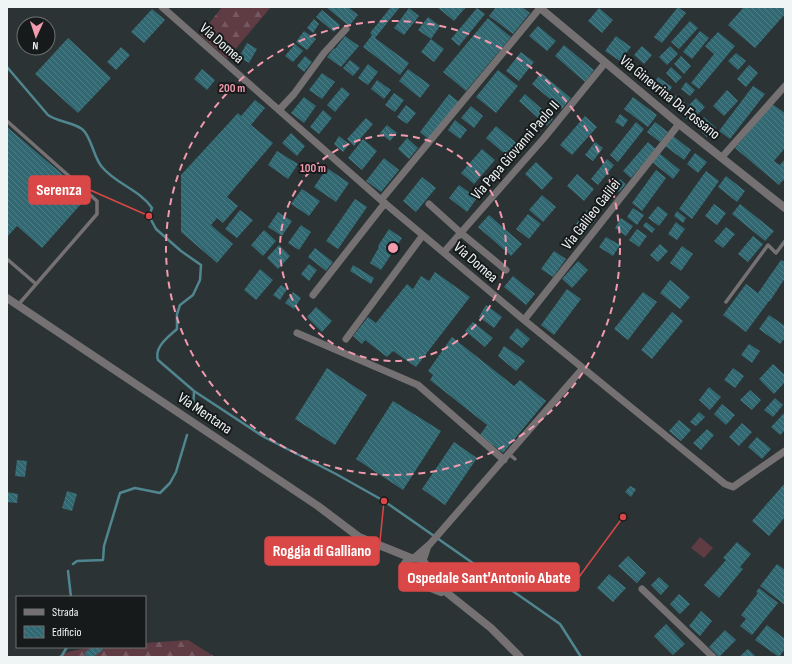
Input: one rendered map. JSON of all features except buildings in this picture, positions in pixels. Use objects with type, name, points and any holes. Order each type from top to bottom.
[{"type":"street","name":"Via Domea","points":[[162,7],[383,202],[524,320],[725,484],[733,487],[785,451]]},
{"type":"street","points":[[313,295],[383,202],[540,8]]},
{"type":"street","name":"Via Ginevrina Da Fossano","points":[[540,8],[678,124],[722,157],[785,208]]},
{"type":"street","points":[[279,110],[294,94],[324,53],[346,29]]},
{"type":"street","name":"Via Papa Giovanni Paolo II","points":[[444,252],[544,138],[605,63]]},
{"type":"street","points":[[722,157],[785,86]]},
{"type":"street","name":"Via Galileo Galilei","points":[[524,320],[678,124]]},
{"type":"street","points":[[429,204],[506,270]]},
{"type":"street","points":[[346,339],[422,235]]},
{"type":"street","name":"Via Mentana","points":[[7,298],[318,506],[359,537],[412,558]]},
{"type":"street","points":[[297,334],[418,385],[509,458]]},
{"type":"street","points":[[449,596],[406,578],[403,572],[404,564],[429,545],[509,458],[583,368]]},
{"type":"street","points":[[423,561],[429,545]]},
{"type":"street","name":"Via Mentana","points":[[389,550],[404,564]]},
{"type":"street","points":[[412,558],[423,561],[427,566],[426,576],[416,582]]},
{"type":"street","points":[[426,576],[490,628],[520,657]]},
{"type":"street","points":[[642,589],[713,657]]},
{"type":"lane","points":[[7,121],[97,201],[97,214],[18,305]]},
{"type":"lane","points":[[726,302],[768,245],[776,253],[785,241]]},
{"type":"lane","points":[[7,259],[36,284]]},
{"type":"green space","points":[[222,7],[271,7],[227,59],[200,35]]},
{"type":"green space","points":[[700,537],[713,548],[704,558],[691,548]]},
{"type":"green space","points":[[188,640],[215,657],[57,657],[76,650],[88,648],[146,648],[146,643]]},
{"type":"waterway","points":[[7,67],[48,115],[82,129],[88,137],[96,158],[102,167],[114,178],[141,196],[152,208],[149,216],[156,229],[181,251],[201,265],[200,280],[193,295],[180,305],[177,314],[177,329],[160,347],[157,355],[158,360],[194,391],[264,437],[336,474],[384,501],[560,624],[581,657]]},
{"type":"waterway","points":[[193,411],[194,392]]},
{"type":"waterway","points":[[73,564],[77,561],[103,560],[104,546],[120,493],[135,488],[160,493],[170,483],[176,472],[187,435]]},
{"type":"waterway","points":[[68,571],[71,596]]},
{"type":"waterway","points":[[61,657],[66,648]]},
{"type":"place","name":"Serenza","points":[[149,216]]},
{"type":"place","name":"Roggia di Galliano","points":[[384,501]]},
{"type":"place","name":"Ospedale Sant'Antonio Abate","points":[[623,517]]}]
